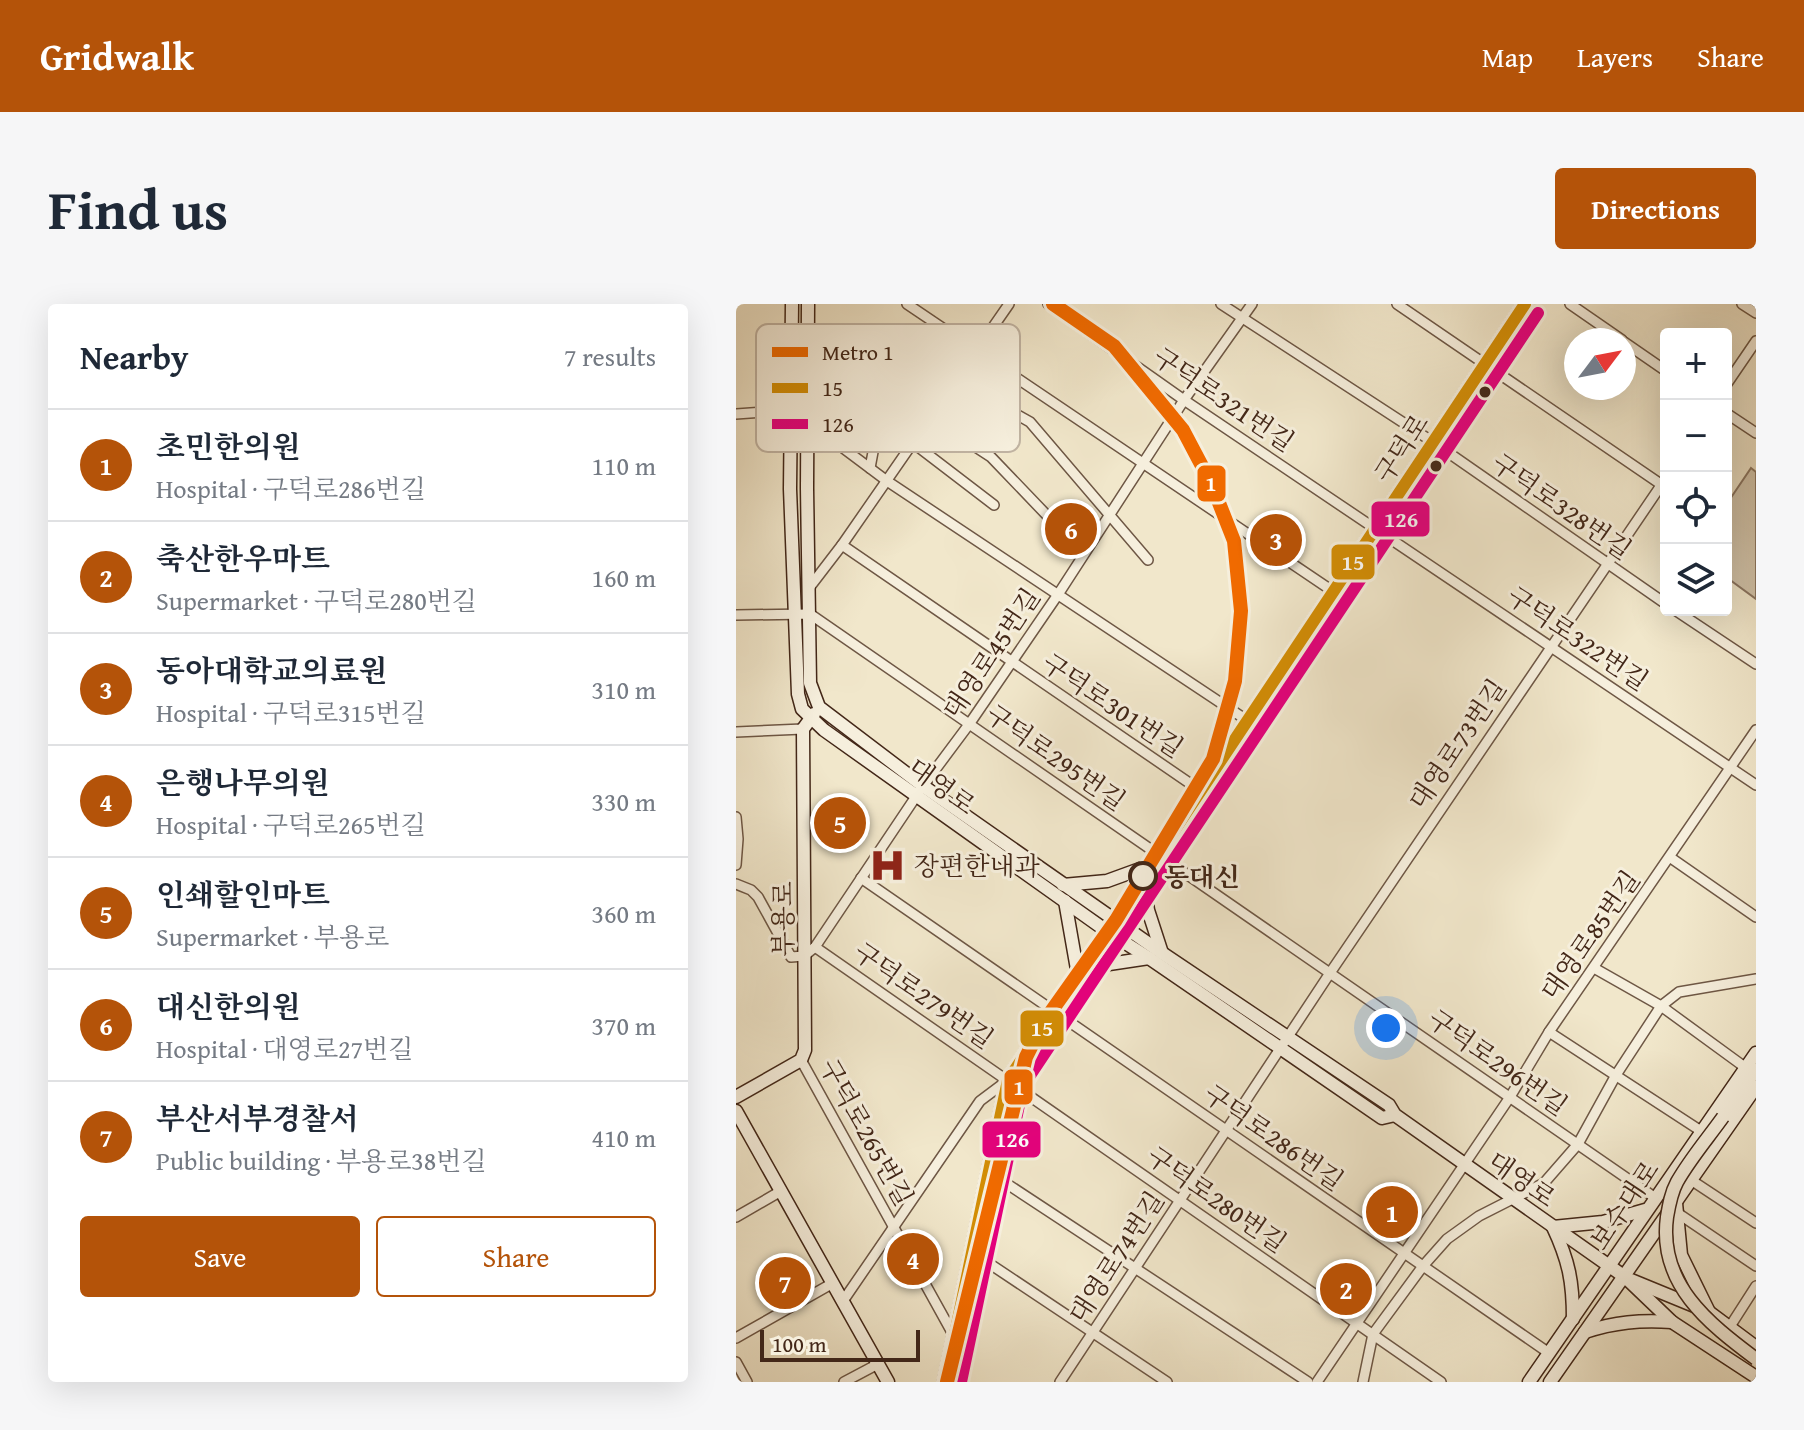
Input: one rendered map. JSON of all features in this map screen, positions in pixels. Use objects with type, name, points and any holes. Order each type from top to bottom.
[{"type":"main road","points":[[792,304],[792,324]]},
{"type":"main road","name":"구덕로","points":[[945,1382],[1008,1080],[1525,304]]},
{"type":"main road","points":[[791,452],[798,694],[807,724]]},
{"type":"main road","points":[[807,452],[810,683],[819,707],[807,724]]},
{"type":"main road","name":"대영로","points":[[819,707],[920,790],[1065,901],[1112,926],[1287,1036],[1389,1105],[1395,1115],[1464,1166],[1625,1277],[1672,1322],[1756,1377]]},
{"type":"main road","name":"대영로","points":[[807,724],[920,790],[1063,885],[1112,926]]},
{"type":"main road","name":"부용로","points":[[801,1060],[805,1050],[807,724]]},
{"type":"main road","points":[[1063,885],[1099,882],[1151,866],[1148,910],[1156,955],[1109,964],[1078,975],[1065,901]]},
{"type":"main road","name":"대영로","points":[[1156,955],[1280,1049],[1382,1118],[1395,1115]]},
{"type":"main road","name":"보수대로","points":[[1529,1382],[1654,1197],[1701,1131],[1751,1069],[1756,1053]]},
{"type":"main road","points":[[736,1097],[801,1060]]},
{"type":"main road","points":[[1751,1069],[1723,1117],[1676,1183],[1669,1201],[1666,1242],[1669,1261],[1680,1286],[1696,1310],[1756,1359]]},
{"type":"main road","name":"보수대로","points":[[1550,1382],[1676,1207],[1691,1180],[1756,1087]]},
{"type":"main road","points":[[736,1111],[888,1382]]},
{"type":"main road","points":[[1676,1207],[1681,1255],[1709,1312]]},
{"type":"main road","points":[[1573,1319],[1572,1277],[1553,1227],[1603,1222],[1645,1210]]},
{"type":"main road","name":"대영로","points":[[1625,1277],[1709,1312],[1756,1347]]},
{"type":"main road","points":[[1585,1332],[1632,1320],[1672,1322]]},
{"type":"street","points":[[907,304],[937,324]]},
{"type":"street","points":[[995,324],[1009,304]]},
{"type":"street","name":"구덕로321번길","points":[[1048,304],[1184,400],[1377,528]]},
{"type":"street","name":"구덕로328번길","points":[[1221,304],[1433,442],[1660,600]]},
{"type":"street","name":"대영로45번길","points":[[804,956],[815,947],[920,790],[970,723],[1184,400],[1252,304]]},
{"type":"street","points":[[1397,304],[1484,365],[1660,479]]},
{"type":"street","points":[[1570,304],[1604,328]]},
{"type":"street","points":[[1742,304],[1756,313]]},
{"type":"street","points":[[1732,376],[1756,341]]},
{"type":"street","points":[[1636,350],[1660,367]]},
{"type":"street","points":[[1020,380],[1334,592]]},
{"type":"street","points":[[736,414],[756,413]]},
{"type":"street","points":[[1020,416],[1030,422],[1148,560]]},
{"type":"street","points":[[1732,417],[1756,433]]},
{"type":"street","points":[[849,452],[887,481],[1248,721]]},
{"type":"street","points":[[870,468],[873,452]]},
{"type":"street","points":[[809,588],[907,452]]},
{"type":"street","points":[[925,452],[994,505]]},
{"type":"street","points":[[983,452],[1083,553]]},
{"type":"street","name":"대영로73번길","points":[[1287,1036],[1660,488]]},
{"type":"street","name":"구덕로322번길","points":[[1377,528],[1756,785]]},
{"type":"street","name":"구덕로301번길","points":[[842,545],[1201,791]]},
{"type":"street","points":[[736,615],[810,614]]},
{"type":"street","name":"구덕로295번길","points":[[810,614],[970,723],[1151,866]]},
{"type":"street","points":[[1684,616],[1756,664]]},
{"type":"street","points":[[736,732],[807,724]]},
{"type":"street","name":"대영로85번길","points":[[1317,1382],[1510,1097],[1549,1032],[1756,730]]},
{"type":"street","points":[[736,817],[736,865]]},
{"type":"street","points":[[1671,858],[1756,917]]},
{"type":"street","name":"구덕로296번길","points":[[1151,866],[1330,973],[1654,1197]]},
{"type":"street","name":"구덕로286번길","points":[[861,878],[1549,1353]]},
{"type":"street","points":[[736,884],[751,890],[758,897],[787,953],[791,957],[804,956]]},
{"type":"street","name":"구덕로279번길","points":[[815,947],[1008,1080]]},
{"type":"street","points":[[1594,968],[1661,1006],[1751,1069]]},
{"type":"street","points":[[1363,1382],[1373,1334],[1423,1266],[1447,1239],[1479,1216],[1544,1183],[1578,1144],[1616,1075],[1661,1006],[1679,992],[1756,979]]},
{"type":"street","points":[[1549,1032],[1701,1131]]},
{"type":"street","name":"대영로74번길","points":[[1060,1382],[1287,1036]]},
{"type":"street","name":"구덕로265번길","points":[[801,1060],[954,1336]]},
{"type":"street","name":"구덕로280번길","points":[[1008,1080],[1441,1382]]},
{"type":"street","name":"구덕로265번길","points":[[893,1226],[980,1101],[1008,1080]]},
{"type":"street","points":[[989,1172],[1308,1382]]},
{"type":"street","points":[[1691,1180],[1756,1223]]},
{"type":"street","points":[[736,1217],[781,1191]]},
{"type":"street","points":[[1676,1207],[1756,1266]]},
{"type":"street","points":[[843,1301],[893,1226]]},
{"type":"street","points":[[972,1252],[1167,1382]]},
{"type":"street","points":[[736,1338],[833,1283]]},
{"type":"street","points":[[1729,1328],[1756,1286]]},
{"type":"street","points":[[736,1362],[747,1382]]},
{"type":"street","points":[[844,1382],[878,1364]]},
{"type":"shaded area","points":[[1751,468],[1756,472],[1756,599],[1732,581],[1732,496]]},
{"type":"metro line","name":"1","points":[[947,1382],[1026,1057],[1043,1023],[1116,920],[1213,759],[1235,681],[1241,611],[1234,541],[1212,485],[1183,430],[1114,346],[1053,304]]},
{"type":"transit line","name":"15","points":[[945,1382],[1008,1080],[1525,304]]},
{"type":"transit line","name":"126","points":[[961,1382],[1023,1086],[1538,313]]},
{"type":"place","name":"대신한의원","points":[[1071,529]]},
{"type":"place","name":"동아대학교의료원","points":[[1276,540]]},
{"type":"place","name":"인쇄할인마트","points":[[840,823]]},
{"type":"place","name":"장편한내과","points":[[888,865]]},
{"type":"place","name":"동대신","points":[[1143,876]]},
{"type":"place","name":"초민한의원","points":[[1392,1212]]},
{"type":"place","name":"은행나무의원","points":[[913,1259]]},
{"type":"place","name":"부산서부경찰서","points":[[785,1283]]},
{"type":"place","name":"축산한우마트","points":[[1346,1289]]}]
